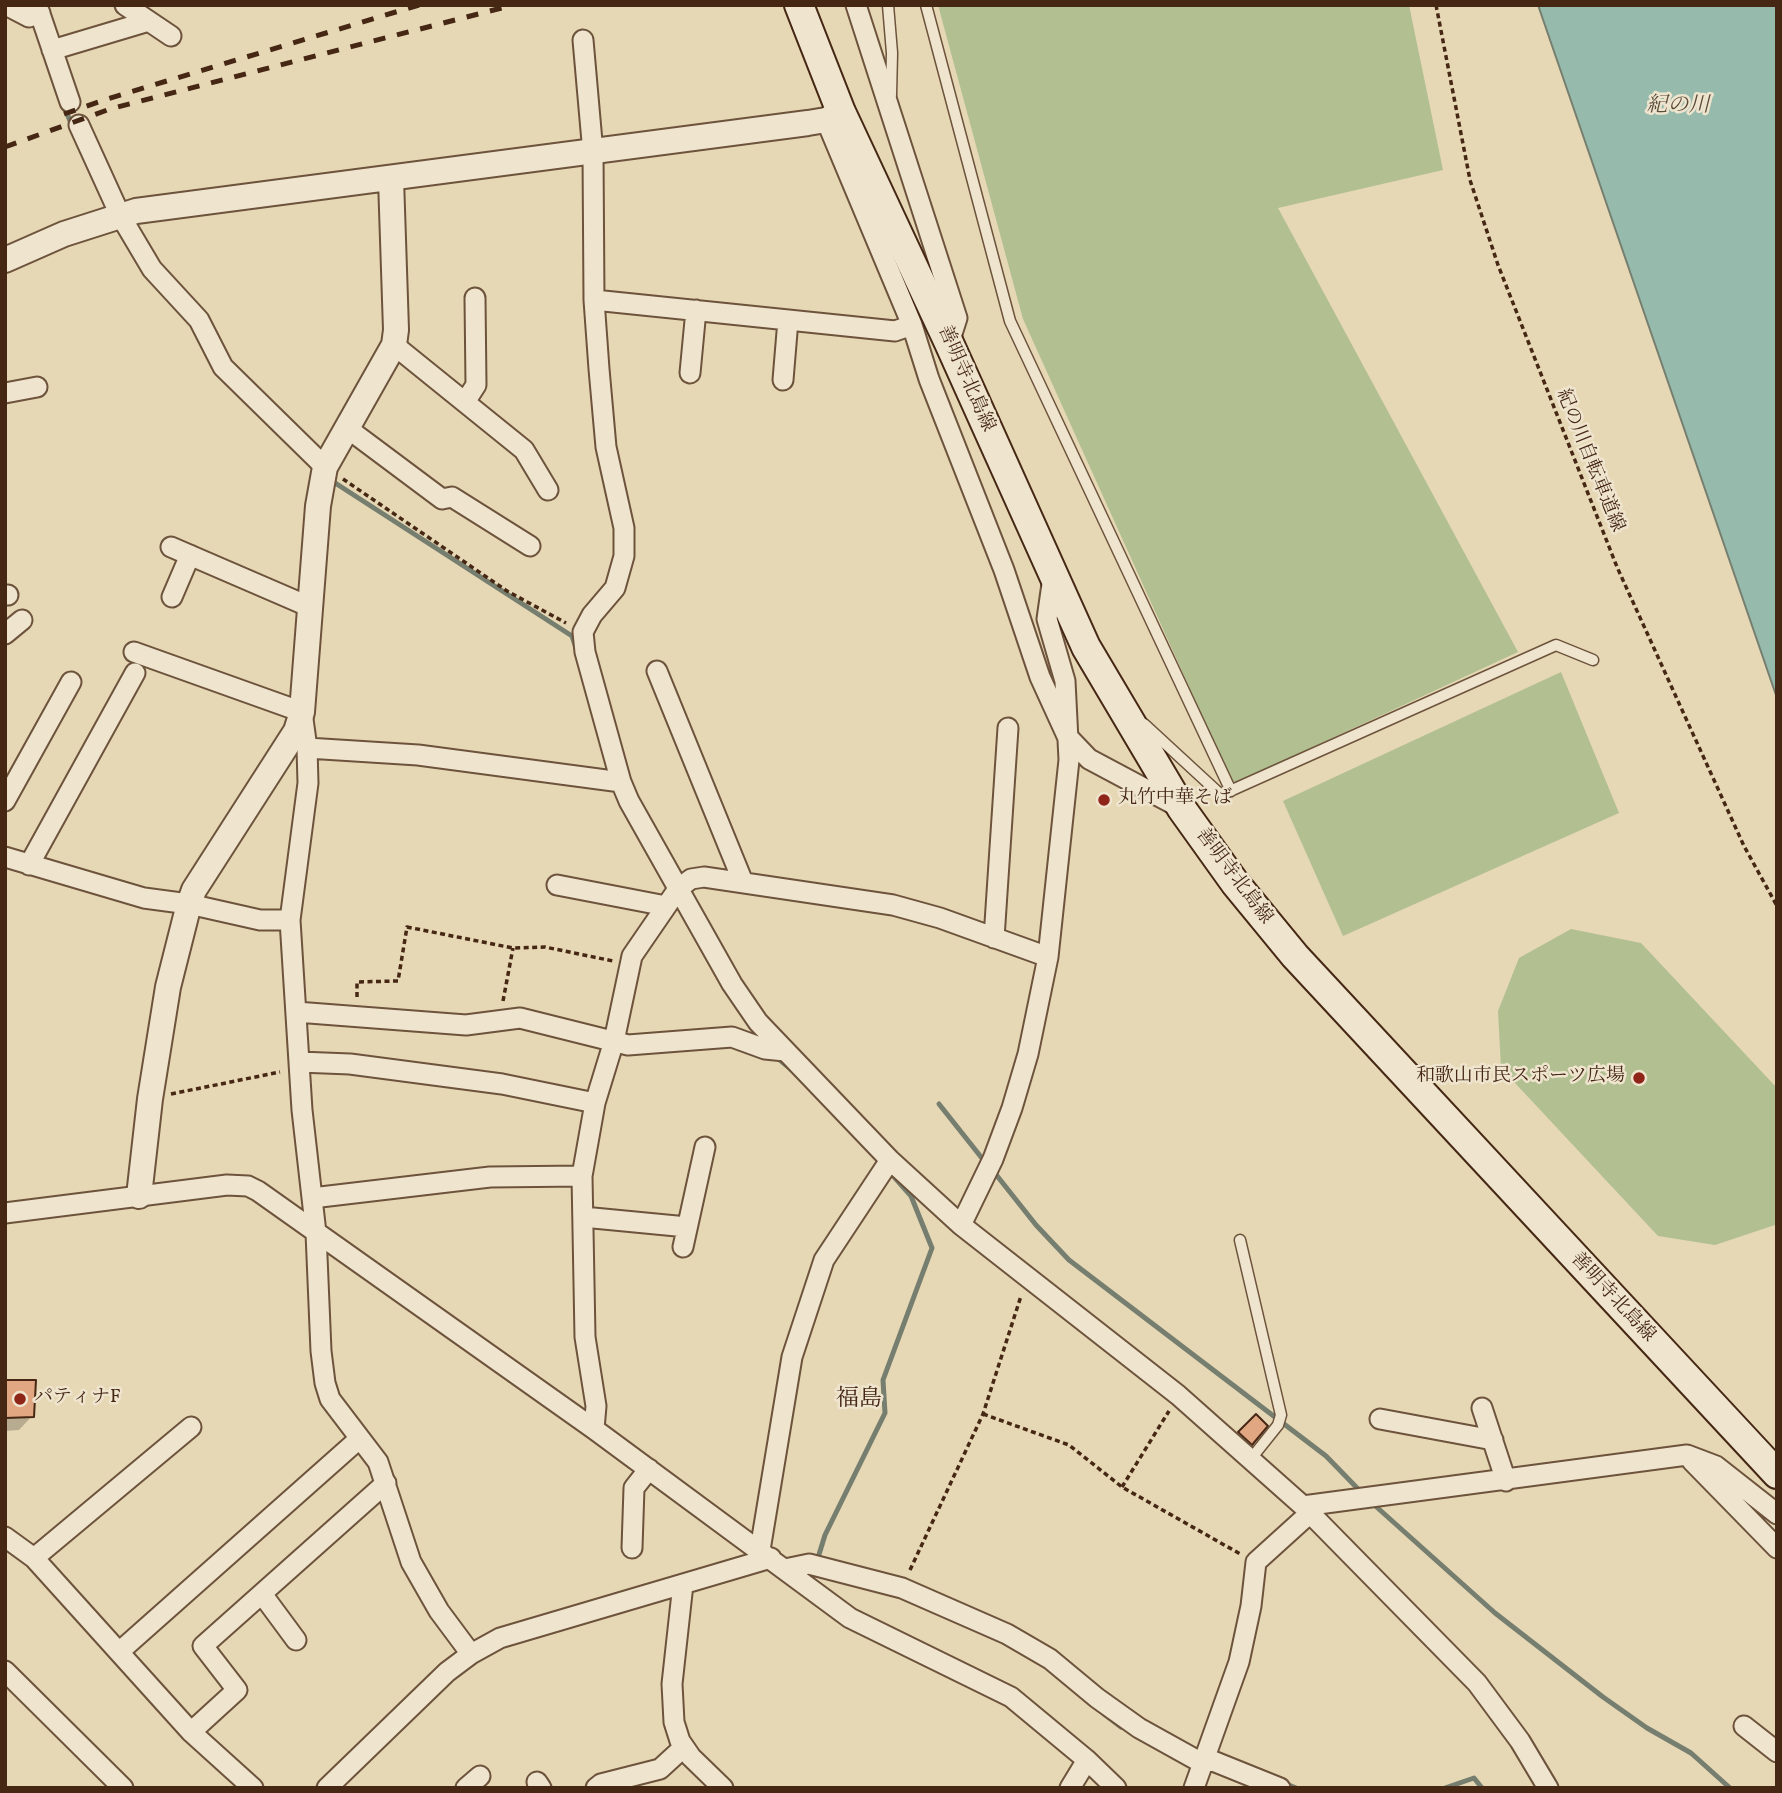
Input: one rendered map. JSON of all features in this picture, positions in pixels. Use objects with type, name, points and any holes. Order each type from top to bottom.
[{"type":"main road","name":"善明寺北島線","points":[[799,5],[834,116],[949,343],[1086,647],[1182,809],[1235,883],[1295,956],[1777,1474]]},
{"type":"street","points":[[6,5],[35,13],[52,50],[70,102]]},
{"type":"street","points":[[125,5],[171,36]]},
{"type":"street","points":[[856,5],[957,318],[949,343]]},
{"type":"street","points":[[52,50],[149,21]]},
{"type":"street","points":[[583,40],[593,153],[594,300],[606,447],[624,527],[624,556],[615,588],[592,615],[583,632],[585,652],[621,782],[672,898],[776,1051],[887,1165],[1178,1395],[1306,1510],[1476,1683],[1520,1741],[1548,1788]]},
{"type":"street","points":[[5,260],[64,234],[114,217],[593,153],[834,116],[912,325],[929,379],[1004,570],[1040,677],[1067,736],[1089,759],[1182,809]]},
{"type":"street","points":[[79,125],[114,217],[152,269],[199,320],[223,367],[324,472]]},
{"type":"street","points":[[391,179],[396,330],[394,345],[324,472],[318,506],[302,712],[308,783],[290,920],[302,1110],[316,1233],[325,1383],[330,1399],[378,1462],[411,1562],[439,1611],[471,1654]]},
{"type":"street","points":[[465,402],[476,385],[475,298]]},
{"type":"street","points":[[594,300],[895,331],[912,325]]},
{"type":"street","points":[[690,373],[696,310]]},
{"type":"street","points":[[783,380],[788,320]]},
{"type":"street","points":[[394,345],[524,450],[548,490]]},
{"type":"street","points":[[5,393],[37,387]]},
{"type":"street","points":[[347,428],[442,499],[452,497],[530,546]]},
{"type":"street","points":[[171,547],[310,607]]},
{"type":"street","points":[[172,597],[190,555]]},
{"type":"street","points":[[961,1225],[990,1166],[1028,1054],[1048,957],[1069,760],[1065,681],[1047,619],[1054,577]]},
{"type":"street","points":[[5,635],[22,620]]},
{"type":"street","points":[[134,652],[302,712]]},
{"type":"street","points":[[657,671],[743,882]]},
{"type":"street","points":[[29,865],[135,673]]},
{"type":"street","points":[[5,801],[71,682]]},
{"type":"street","points":[[139,1196],[150,1099],[168,987],[189,904],[194,890],[296,731],[302,712]]},
{"type":"street","points":[[993,938],[1008,728]]},
{"type":"street","points":[[307,748],[418,755],[621,782]]},
{"type":"street","points":[[5,857],[144,898],[189,904],[261,920],[290,920]]},
{"type":"street","points":[[594,1429],[596,1406],[585,1337],[582,1176],[595,1103],[614,1041],[632,956],[672,898],[691,880],[704,877],[893,905],[940,918],[1048,957]]},
{"type":"street","points":[[557,885],[672,898]]},
{"type":"street","points":[[296,1013],[466,1025],[520,1018],[628,1045],[732,1037],[776,1051]]},
{"type":"street","points":[[299,1065],[350,1064],[489,1082],[595,1103]]},
{"type":"street","points":[[583,1217],[685,1237],[705,1146]]},
{"type":"street","points":[[772,1559],[792,1357],[824,1260],[887,1165]]},
{"type":"street","points":[[312,1198],[490,1177],[582,1176]]},
{"type":"street","points":[[5,1213],[227,1185],[248,1186],[594,1429],[850,1618],[1011,1698],[1087,1760],[1116,1788]]},
{"type":"street","points":[[1482,1408],[1506,1481]]},
{"type":"street","points":[[1380,1419],[1493,1440]]},
{"type":"street","points":[[34,1558],[191,1427]]},
{"type":"street","points":[[119,1652],[359,1439]]},
{"type":"street","points":[[1687,1455],[1777,1548]]},
{"type":"street","points":[[1194,1788],[1239,1662],[1251,1606],[1256,1562],[1306,1510],[1368,1498],[1687,1455],[1716,1466],[1777,1514]]},
{"type":"street","points":[[632,1548],[634,1488],[649,1469]]},
{"type":"street","points":[[191,1732],[237,1690],[202,1646],[386,1483]]},
{"type":"street","points":[[5,1537],[34,1558],[191,1732],[253,1788]]},
{"type":"street","points":[[336,1785],[447,1672],[471,1654],[500,1638],[772,1559],[814,1565],[902,1588],[1007,1634],[1050,1659],[1139,1728],[1202,1763],[1213,1761],[1280,1788]]},
{"type":"street","points":[[683,1584],[672,1703],[674,1722],[684,1747],[723,1788]]},
{"type":"street","points":[[262,1594],[296,1640]]},
{"type":"street","points":[[5,1671],[124,1788]]},
{"type":"street","points":[[1744,1726],[1777,1752]]},
{"type":"street","points":[[596,1788],[601,1784],[660,1769],[684,1747]]},
{"type":"street","points":[[1070,1788],[1087,1760]]},
{"type":"lane","points":[[888,5],[892,53],[891,113]]},
{"type":"lane","points":[[926,5],[1010,321],[1231,791]]},
{"type":"lane","points":[[1118,700],[1221,796],[1556,645],[1593,660]]},
{"type":"lane","points":[[1240,1240],[1280,1420],[1250,1460]]},
{"type":"path","name":"紀の川自転車道線","points":[[1436,5],[1470,180],[1503,278],[1617,567],[1744,846],[1777,906]]},
{"type":"path","points":[[324,472],[507,591],[583,632]]},
{"type":"path","points":[[356,1017],[358,982],[398,981],[407,927],[513,948],[545,947],[631,964]]},
{"type":"path","points":[[499,1021],[513,948]]},
{"type":"path","points":[[150,1099],[299,1065]]},
{"type":"path","points":[[902,1588],[983,1414],[1028,1277]]},
{"type":"path","points":[[1122,1487],[1178,1395]]},
{"type":"path","points":[[983,1414],[1069,1444],[1122,1487],[1256,1562]]},
{"type":"shaded area","points":[[938,5],[1409,5],[1443,170],[1278,208],[1518,652],[1233,784],[1023,319]]},
{"type":"shaded area","points":[[1561,672],[1619,813],[1343,936],[1283,801]]},
{"type":"shaded area","name":"和歌山市民スポーツ広場","points":[[1571,929],[1641,943],[1777,1088],[1775,1225],[1715,1245],[1658,1236],[1501,1068],[1498,1011],[1519,958]]},
{"type":"water","name":"紀の川","points":[[1538,5],[1777,5],[1777,698]]},
{"type":"building","name":"パティナF","points":[[5,1380],[36,1380],[34,1417],[5,1418]]},
{"type":"building","points":[[1256,1414],[1268,1426],[1252,1445],[1238,1432]]},
{"type":"waterway","points":[[63,104],[73,128]]},
{"type":"waterway","points":[[329,479],[572,636],[576,648]]},
{"type":"waterway","points":[[775,1056],[792,1070]]},
{"type":"waterway","points":[[939,1104],[985,1162]]},
{"type":"waterway","points":[[817,1561],[825,1535],[885,1413],[883,1380],[932,1248],[911,1196],[888,1170]]},
{"type":"waterway","points":[[994,1172],[1036,1225],[1069,1260],[1326,1456],[1362,1493]]},
{"type":"waterway","points":[[1371,1502],[1495,1613],[1603,1697],[1647,1728],[1691,1753],[1730,1788]]},
{"type":"waterway","points":[[1104,1714],[1121,1727]]},
{"type":"waterway","points":[[1445,1788],[1474,1778],[1482,1788]]},
{"type":"waterway","points":[[1284,1783],[1296,1788]]},
{"type":"railway","points":[[64,114],[419,5]]},
{"type":"railway","points":[[5,147],[110,109],[513,5]]},
{"type":"place","name":"丸竹中華そば","points":[[1104,800]]},
{"type":"place","name":"和歌山市民スポーツ広場","points":[[1639,1078]]},
{"type":"place","name":"パティナF","points":[[20,1399]]},
{"type":"district","name":"福島","points":[[859,1401]]}]
